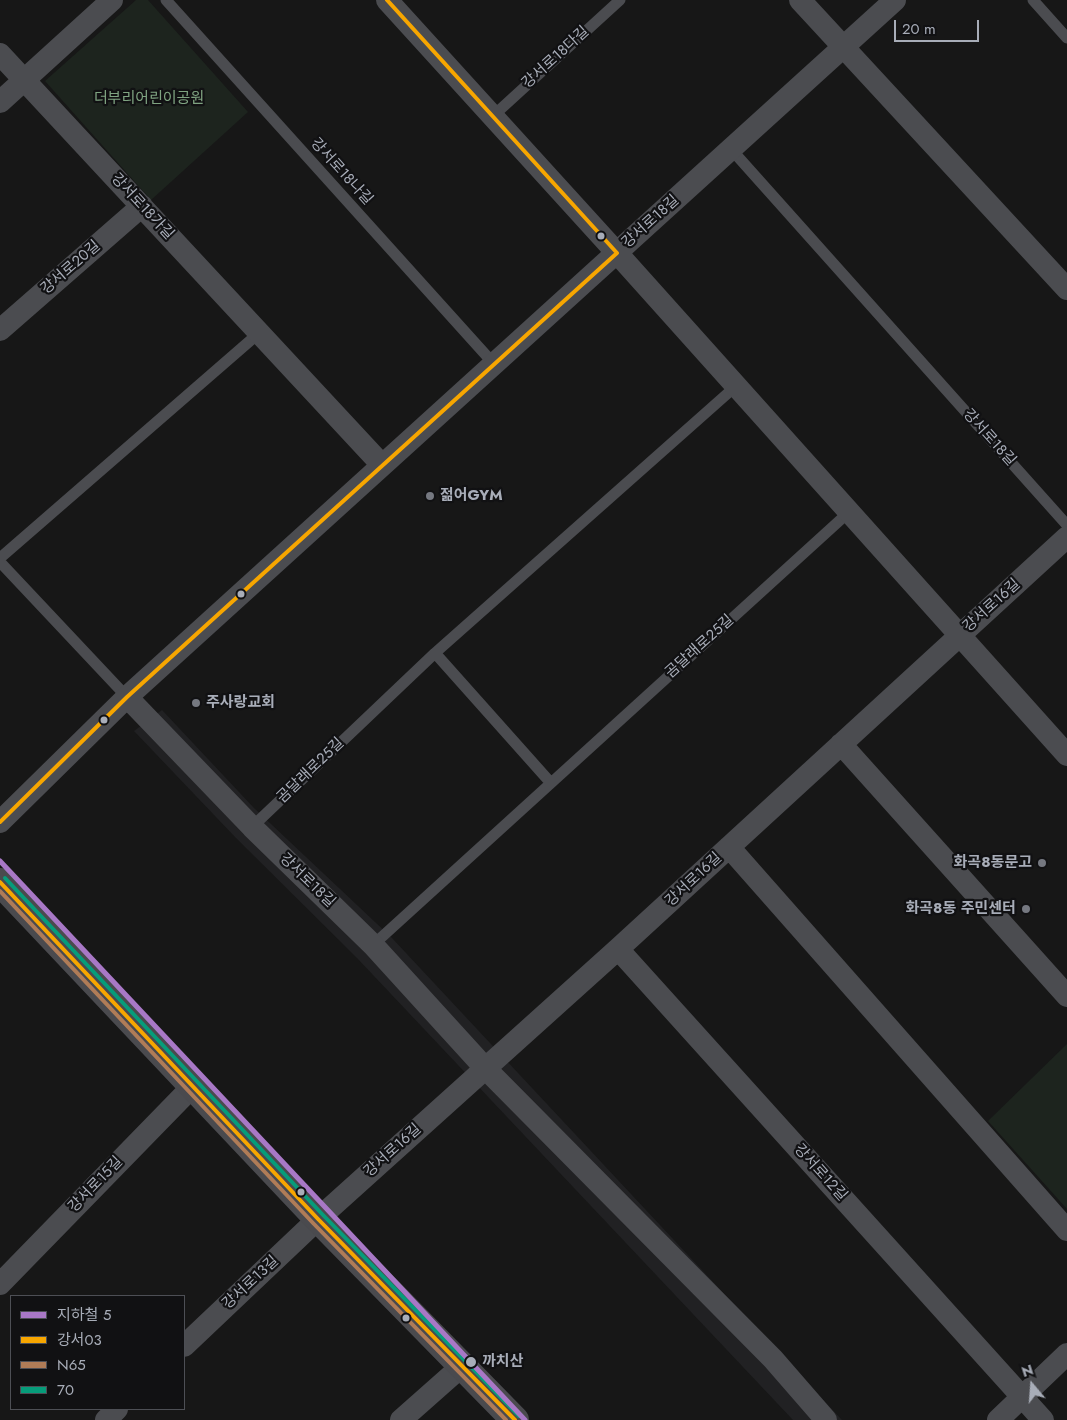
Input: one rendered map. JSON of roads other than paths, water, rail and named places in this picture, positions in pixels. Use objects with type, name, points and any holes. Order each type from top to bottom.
[{"type":"main road","points":[[0,882],[318,1219],[515,1420]]},
{"type":"street","points":[[0,102],[112,0]]},
{"type":"street","points":[[388,0],[1067,755]]},
{"type":"street","points":[[800,0],[1067,289]]},
{"type":"street","name":"강서로18길","points":[[4,808],[895,0]]},
{"type":"street","name":"강서로18가길","points":[[0,54],[382,466]]},
{"type":"street","name":"강서로20길","points":[[0,330],[142,206]]},
{"type":"street","name":"강서로16길","points":[[318,1219],[618,949],[1067,537]]},
{"type":"street","name":"강서로18길","points":[[127,697],[252,827],[373,945],[485,1068]]},
{"type":"street","points":[[841,744],[1067,996]]},
{"type":"street","points":[[729,847],[1067,1230]]},
{"type":"street","name":"강서로12길","points":[[618,949],[1042,1420]]},
{"type":"street","points":[[485,1068],[773,1359],[826,1420]]},
{"type":"street","name":"강서로15길","points":[[0,1284],[192,1087]]},
{"type":"street","name":"강서로13길","points":[[185,1345],[318,1219]]},
{"type":"street","points":[[998,1420],[1067,1354]]},
{"type":"street","points":[[401,1420],[462,1366]]},
{"type":"street","points":[[106,1420],[117,1410]]},
{"type":"lane","name":"강서로18나길","points":[[166,0],[494,364]]},
{"type":"lane","name":"강서로18다길","points":[[493,116],[620,0]]},
{"type":"lane","points":[[1033,0],[1067,38]]},
{"type":"lane","name":"강서로18길","points":[[731,149],[1067,525]]},
{"type":"lane","points":[[0,560],[259,333]]},
{"type":"lane","name":"곰달래로25길","points":[[252,827],[435,653],[736,386]]},
{"type":"lane","name":"곰달래로25길","points":[[373,945],[849,512]]},
{"type":"lane","name":"강서로18길","points":[[0,560],[127,697]]},
{"type":"lane","points":[[435,653],[550,782]]},
{"type":"metro line","name":"5","points":[[0,861],[525,1420]]},
{"type":"place","name":"젊어GYM","points":[[430,496]]},
{"type":"place","name":"주사랑교회","points":[[196,703]]},
{"type":"place","name":"화곡8동문고","points":[[1042,863]]},
{"type":"place","name":"화곡8동 주민센터","points":[[1026,909]]},
{"type":"place","name":"까치산","points":[[471,1362]]},
{"type":"park label","name":"더부리어린이공원","points":[[149,99]]}]
